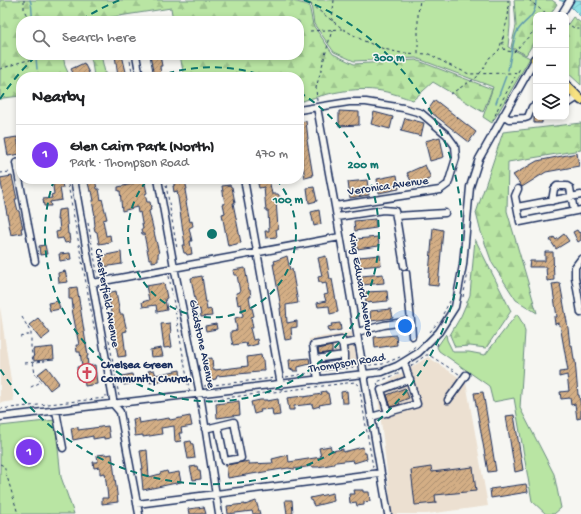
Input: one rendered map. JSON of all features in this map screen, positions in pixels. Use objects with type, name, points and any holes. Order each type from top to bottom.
[{"type":"main road","points":[[569,88],[580,98]]},
{"type":"street","points":[[563,12],[570,0]]},
{"type":"street","points":[[137,60],[139,72]]},
{"type":"street","name":"Thompson Road","points":[[0,417],[114,405],[382,372],[397,366],[418,353],[439,332],[455,307],[463,265],[470,187],[479,159],[533,64]]},
{"type":"street","points":[[569,104],[580,98]]},
{"type":"street","name":"Veronica Avenue","points":[[304,109],[349,102],[366,102],[403,108],[421,113],[447,135],[455,146],[456,158],[448,184],[440,190],[335,206]]},
{"type":"street","name":"King Edward Avenue","points":[[317,107],[388,514]]},
{"type":"street","points":[[503,115],[509,119],[526,118],[533,107]]},
{"type":"street","points":[[21,184],[35,261]]},
{"type":"street","name":"Chesterfield Avenue","points":[[75,184],[114,405],[120,412],[139,514]]},
{"type":"street","name":"Gladstone Avenue","points":[[159,184],[206,429],[218,462],[215,494],[219,514]]},
{"type":"street","points":[[245,184],[281,385]]},
{"type":"street","points":[[552,201],[554,189],[557,186],[567,186],[570,188],[574,211]]},
{"type":"street","points":[[518,189],[515,196],[520,222],[581,210]]},
{"type":"street","points":[[517,207],[581,195]]},
{"type":"street","points":[[337,217],[383,210],[395,211],[404,266]]},
{"type":"street","points":[[396,216],[445,213]]},
{"type":"street","points":[[92,283],[340,237]]},
{"type":"street","points":[[581,259],[575,267],[575,277],[581,314]]},
{"type":"street","points":[[406,274],[412,336]]},
{"type":"street","points":[[357,332],[411,320]]},
{"type":"street","points":[[318,380],[313,345],[342,340],[338,360]]},
{"type":"street","points":[[342,344],[358,341]]},
{"type":"street","points":[[315,359],[328,362],[338,360]]},
{"type":"street","points":[[316,367],[338,360]]},
{"type":"street","points":[[371,418],[417,404],[404,362]]},
{"type":"street","points":[[448,400],[465,376]]},
{"type":"street","points":[[388,412],[381,390],[410,379]]},
{"type":"street","points":[[56,411],[63,448]]},
{"type":"street","points":[[206,429],[218,426],[234,422],[242,458],[218,462],[218,426]]},
{"type":"street","points":[[137,504],[380,473]]},
{"type":"path","points":[[24,0],[24,10],[27,16]]},
{"type":"path","points":[[305,0],[343,29],[364,41],[384,49],[401,53],[429,54],[462,72],[469,74],[478,75],[510,73],[519,74],[525,77]]},
{"type":"path","points":[[332,21],[334,0]]},
{"type":"path","points":[[418,54],[418,13],[420,0]]},
{"type":"path","points":[[508,0],[509,14],[503,46],[505,50],[514,52],[533,32]]},
{"type":"path","points":[[529,0],[544,12]]},
{"type":"path","points":[[569,24],[576,29],[581,29]]},
{"type":"path","points":[[310,31],[343,29]]},
{"type":"path","points":[[317,107],[316,88],[332,30]]},
{"type":"path","points":[[450,94],[476,78],[484,68],[489,58],[499,50],[501,41],[504,37]]},
{"type":"path","points":[[0,69],[14,66],[22,61],[31,60]]},
{"type":"path","points":[[130,60],[132,72]]},
{"type":"path","points":[[518,72],[520,68]]},
{"type":"path","points":[[492,124],[498,108],[515,77]]},
{"type":"path","points":[[0,173],[16,170]]},
{"type":"path","points":[[68,184],[95,336]]},
{"type":"path","points":[[166,184],[178,253]]},
{"type":"path","points":[[87,217],[98,277]]},
{"type":"path","points":[[463,297],[466,290],[468,270]]},
{"type":"path","points":[[169,272],[189,389]]},
{"type":"path","points":[[430,332],[441,318],[451,298]]},
{"type":"path","points":[[22,317],[31,333],[31,347],[35,374],[41,382],[29,388]]},
{"type":"path","points":[[20,337],[31,333]]},
{"type":"path","points":[[108,338],[119,398]]},
{"type":"path","points":[[437,346],[437,343],[442,338]]},
{"type":"path","points":[[369,365],[383,364],[393,360],[404,355],[420,343]]},
{"type":"path","points":[[378,389],[377,382],[398,374],[426,355],[429,355],[465,376]]},
{"type":"path","points":[[24,362],[45,361]]},
{"type":"path","points":[[202,386],[274,378]]},
{"type":"path","points":[[205,401],[355,382],[359,385],[373,470]]},
{"type":"path","points":[[0,409],[106,398],[106,394]]},
{"type":"path","points":[[0,464],[4,466],[18,514]]},
{"type":"shaded area","points":[[0,307],[14,401],[0,403]]},
{"type":"shaded area","points":[[352,332],[358,366],[314,373],[309,339]]},
{"type":"shaded area","points":[[428,357],[466,382],[488,506],[427,514],[392,514],[377,388]]},
{"type":"green space","points":[[0,0],[288,0],[309,5],[313,25],[333,54],[354,64],[416,60],[492,89],[483,112],[433,82],[413,100],[382,91],[361,89],[330,94],[304,101],[304,72],[183,72],[181,60],[304,60],[304,16],[172,16],[171,8],[119,16],[16,16],[16,60],[64,60],[68,72],[16,72],[16,97],[3,98],[0,100]]},
{"type":"green space","points":[[296,0],[510,0],[508,47],[530,58],[492,123],[483,117],[493,87],[416,58],[354,61],[334,52],[314,24],[311,4]]},
{"type":"green space","points":[[514,0],[552,0],[557,4],[552,12],[533,12],[533,44],[526,55],[511,47],[516,26]]},
{"type":"green space","points":[[573,17],[581,23],[581,85],[569,74],[569,23]]},
{"type":"green space","points":[[91,60],[102,60],[105,72],[93,72]]},
{"type":"green space","points":[[581,123],[581,150],[508,162],[507,211],[537,313],[516,300],[492,263],[476,213],[503,132]]},
{"type":"green space","points":[[475,239],[511,311],[486,348],[470,346],[455,347],[450,335],[461,316],[470,295]]},
{"type":"green space","points":[[517,314],[523,324],[525,332],[520,408],[554,474],[561,508],[554,514],[546,514],[532,501],[514,398],[493,402],[489,386],[439,351],[437,347],[446,334],[447,340],[453,352],[469,352],[485,355]]},
{"type":"green space","points":[[55,420],[61,477],[74,514],[0,514],[0,426]]},
{"type":"water","points":[[559,0],[581,0],[581,17],[567,3]]},
{"type":"building","points":[[116,60],[123,60],[126,72],[117,72]]},
{"type":"building","points":[[151,60],[161,60],[162,66],[160,66],[161,72],[153,72]]},
{"type":"building","points":[[84,63],[88,72],[72,72],[71,69]]},
{"type":"building","points":[[435,100],[476,132],[469,142],[428,110]]},
{"type":"building","points":[[339,111],[359,112],[359,125],[339,126]]},
{"type":"building","points":[[374,112],[393,117],[390,129],[371,124]]},
{"type":"building","points":[[405,118],[424,123],[421,136],[401,131]]},
{"type":"building","points":[[534,120],[542,120],[542,123],[534,123]]},
{"type":"building","points":[[304,121],[306,121],[307,140],[313,176],[305,178],[304,172]]},
{"type":"building","points":[[16,137],[16,155],[8,156],[5,139]]},
{"type":"building","points":[[440,137],[444,157],[430,161],[425,141]]},
{"type":"building","points":[[577,153],[579,166],[546,172],[522,187],[513,175],[537,161]]},
{"type":"building","points":[[425,165],[431,178],[414,187],[407,173]]},
{"type":"building","points":[[397,175],[399,189],[379,193],[377,179]]},
{"type":"building","points":[[12,176],[17,199],[15,199],[23,228],[21,228],[22,233],[11,235],[0,178]]},
{"type":"building","points":[[367,180],[369,195],[350,198],[348,182]]},
{"type":"building","points":[[53,184],[62,184],[63,188],[60,188],[62,200],[50,202],[51,206],[44,206],[43,199],[52,198],[51,195],[54,194]]},
{"type":"building","points":[[88,184],[96,184],[97,189],[99,189],[107,219],[103,220],[106,236],[110,235],[111,242],[99,244],[97,232],[95,231],[94,227],[95,216],[92,201],[94,201],[92,191],[90,191]]},
{"type":"building","points":[[133,184],[145,184],[147,193],[145,194],[147,202],[150,202],[151,210],[149,211],[159,253],[158,261],[152,262],[152,259],[149,259],[144,234],[142,234],[141,229],[143,229],[140,212],[138,213],[137,207],[122,211],[120,191],[118,191],[118,187]]},
{"type":"building","points":[[174,184],[186,184],[186,202],[190,222],[192,221],[193,226],[189,228],[192,241],[190,241],[192,254],[187,255],[184,253],[182,245],[185,245],[177,191],[174,192]]},
{"type":"building","points":[[258,184],[270,184],[272,194],[278,194],[280,197],[279,200],[276,200],[278,229],[276,229],[277,237],[266,238],[265,231],[269,231],[268,211],[266,211],[264,187],[259,188]]},
{"type":"building","points":[[230,185],[232,187],[235,203],[233,203],[241,243],[228,246],[222,214],[225,213],[223,204],[225,204],[222,186]]},
{"type":"building","points":[[314,187],[317,201],[309,203],[307,188]]},
{"type":"building","points":[[66,209],[70,242],[65,243],[63,238],[57,239],[56,232],[60,231],[59,220],[57,220],[58,210]]},
{"type":"building","points":[[319,210],[321,224],[314,226],[311,212]]},
{"type":"building","points":[[375,219],[376,228],[355,231],[354,221]]},
{"type":"building","points":[[433,228],[443,230],[438,286],[428,285]]},
{"type":"building","points":[[577,230],[579,233],[581,232],[581,240],[578,242],[573,232]]},
{"type":"building","points":[[564,234],[569,241],[556,249],[550,240],[554,237],[556,240]]},
{"type":"building","points":[[378,237],[379,246],[357,249],[356,239]]},
{"type":"building","points":[[45,245],[47,254],[40,255],[39,246]]},
{"type":"building","points":[[121,252],[122,264],[103,267],[101,256]]},
{"type":"building","points":[[545,252],[553,252],[554,280],[547,281],[546,267],[529,267],[530,261],[545,261]]},
{"type":"building","points":[[70,253],[71,259],[60,261],[59,254]]},
{"type":"building","points":[[380,255],[381,265],[360,267],[359,257]]},
{"type":"building","points":[[287,256],[290,270],[292,269],[298,303],[286,305],[287,323],[297,321],[297,327],[291,328],[292,339],[285,340],[273,264],[275,264],[274,261]]},
{"type":"building","points":[[326,256],[338,312],[330,314],[329,306],[318,307],[317,303],[326,301],[324,295],[328,294],[326,283],[322,284],[322,282],[319,282],[318,277],[322,276],[318,258]]},
{"type":"building","points":[[245,268],[250,290],[251,297],[249,297],[251,308],[254,316],[251,317],[253,328],[250,328],[253,340],[257,339],[258,344],[247,347],[246,343],[233,345],[231,337],[231,331],[237,330],[235,318],[243,316],[241,304],[238,305],[236,293],[240,292],[237,275],[234,275],[233,270]]},
{"type":"building","points":[[65,271],[68,282],[59,283],[58,273]]},
{"type":"building","points":[[383,274],[384,283],[362,285],[361,276]]},
{"type":"building","points":[[202,276],[207,310],[211,309],[212,316],[201,317],[200,309],[197,310],[191,278]]},
{"type":"building","points":[[164,283],[167,298],[165,299],[167,310],[157,312],[156,305],[143,307],[142,302],[149,300],[146,286]]},
{"type":"building","points":[[560,283],[570,345],[572,345],[575,360],[578,395],[581,407],[581,418],[577,419],[575,404],[571,405],[570,398],[561,399],[560,392],[569,391],[567,375],[559,377],[559,372],[568,371],[560,325],[559,326],[559,323],[555,324],[554,317],[557,317],[552,284]]},
{"type":"building","points":[[77,287],[88,356],[88,366],[95,365],[97,384],[85,386],[84,378],[78,379],[77,367],[82,366],[80,352],[77,352],[76,345],[79,345],[72,309],[72,299],[69,299],[69,288]]},
{"type":"building","points":[[116,291],[120,314],[123,314],[127,331],[123,332],[126,356],[118,357],[108,293]]},
{"type":"building","points":[[387,291],[388,301],[366,303],[365,292]]},
{"type":"building","points":[[58,301],[60,309],[50,311],[48,303]]},
{"type":"building","points":[[391,309],[393,318],[371,321],[370,311]]},
{"type":"building","points":[[38,318],[50,333],[41,340],[29,325]]},
{"type":"building","points":[[170,323],[172,347],[164,348],[161,324]]},
{"type":"building","points":[[340,323],[341,330],[329,332],[328,327],[332,326],[331,324]]},
{"type":"building","points":[[216,324],[217,329],[206,331],[205,326]]},
{"type":"building","points":[[396,335],[397,345],[375,348],[374,337]]},
{"type":"building","points":[[332,346],[332,352],[319,354],[318,349]]},
{"type":"building","points":[[53,347],[54,359],[34,361],[33,349]]},
{"type":"building","points":[[161,348],[163,356],[151,357],[150,350]]},
{"type":"building","points":[[261,355],[264,370],[259,370],[259,372],[217,376],[216,379],[210,380],[205,359],[212,358],[213,369],[215,370],[248,366],[247,357]]},
{"type":"building","points":[[309,358],[310,364],[298,367],[298,371],[293,371],[293,369],[290,370],[289,360]]},
{"type":"building","points":[[47,367],[59,383],[50,390],[38,374]]},
{"type":"building","points":[[154,370],[156,375],[180,370],[181,380],[175,381],[175,379],[150,383],[148,371]]},
{"type":"building","points":[[132,374],[134,383],[124,385],[122,376]]},
{"type":"building","points":[[405,388],[409,398],[399,402],[400,404],[391,407],[387,395]]},
{"type":"building","points":[[326,391],[326,393],[328,393],[330,403],[313,408],[312,404],[294,406],[294,410],[289,410],[287,398],[322,394],[321,392]]},
{"type":"building","points":[[347,391],[348,403],[342,403],[341,392]]},
{"type":"building","points":[[483,392],[496,471],[488,472],[474,393]]},
{"type":"building","points":[[278,399],[280,415],[273,416],[272,409],[260,410],[261,412],[254,414],[251,402]]},
{"type":"building","points":[[239,401],[240,415],[217,418],[216,404]]},
{"type":"building","points":[[514,415],[523,470],[515,472],[506,416]]},
{"type":"building","points":[[190,416],[192,426],[181,428],[182,433],[179,433],[181,441],[175,442],[174,426],[161,428],[162,434],[143,437],[143,435],[135,436],[133,419],[138,418],[139,423],[169,418],[170,420]]},
{"type":"building","points":[[108,426],[110,438],[104,439],[104,437],[93,439],[93,436],[73,440],[71,428],[78,427],[78,430]]},
{"type":"building","points":[[191,441],[193,444],[195,458],[188,459],[185,442]]},
{"type":"building","points":[[330,446],[332,451],[343,449],[343,452],[363,447],[367,459],[354,463],[353,460],[334,462],[334,464],[318,467],[288,468],[228,478],[226,465],[249,461],[249,464],[273,463],[272,459],[288,455],[289,462],[321,457],[319,448]]},
{"type":"building","points":[[147,450],[149,477],[167,471],[168,474],[179,472],[181,482],[143,490],[141,469],[143,469],[140,451]]},
{"type":"building","points":[[112,454],[118,502],[102,504],[102,498],[108,498],[105,473],[100,474],[100,467],[94,468],[93,462],[98,462],[97,455]]},
{"type":"building","points":[[197,466],[198,470],[200,470],[201,479],[193,480],[190,467]]},
{"type":"building","points":[[431,467],[432,472],[473,467],[476,491],[435,495],[436,503],[415,505],[411,470]]},
{"type":"building","points":[[526,484],[528,492],[491,498],[490,489]]},
{"type":"building","points":[[354,490],[369,492],[370,501],[364,502],[364,505],[357,506],[356,502],[350,503],[349,494],[355,494]]},
{"type":"building","points":[[333,493],[334,501],[314,506],[310,498]]},
{"type":"building","points":[[285,500],[292,500],[293,514],[287,514]]},
{"type":"building","points":[[256,501],[260,514],[253,514],[252,511],[228,514],[227,506],[245,505]]},
{"type":"building","points":[[204,507],[206,514],[189,514],[188,509]]},
{"type":"waterway","points":[[30,0],[32,16]]},
{"type":"waterway","points":[[508,70],[516,34],[534,12],[536,0]]},
{"type":"waterway","points":[[36,60],[37,69]]},
{"type":"waterway","points":[[496,103],[506,76]]},
{"type":"place","name":"Chelsea Green Community Church","points":[[87,373]]},
{"type":"place","name":"Glen Cairn Park (North)","points":[[29,452]]}]
